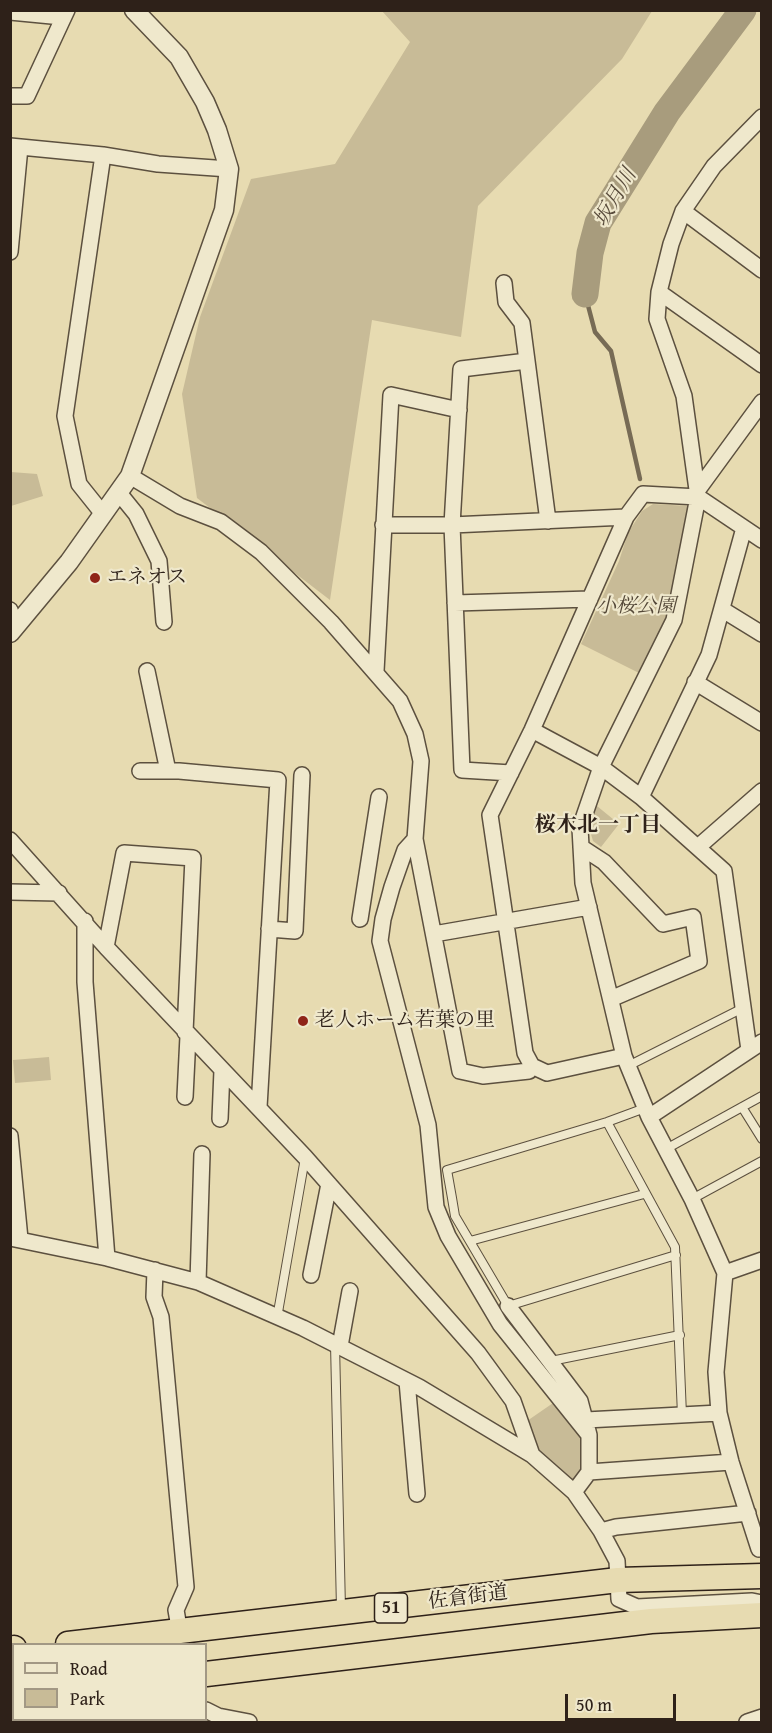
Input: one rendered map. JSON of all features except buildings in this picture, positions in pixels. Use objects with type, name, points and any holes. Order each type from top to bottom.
[{"type":"highway","name":"佐倉街道","points":[[78,1643],[180,1633],[618,1580],[762,1576]]},
{"type":"highway","name":"51","points":[[207,1674],[639,1622],[762,1615]]},
{"type":"street","points":[[12,624],[69,562],[130,477],[224,210],[229,169],[218,130],[192,76],[179,57],[134,10]]},
{"type":"street","points":[[10,12],[65,14],[27,96],[10,96]]},
{"type":"street","points":[[759,1549],[731,1462],[719,1413],[716,1372],[725,1273],[692,1199],[647,1113],[626,1061],[613,998],[583,883],[580,828],[601,767],[674,620],[698,494],[684,396],[657,319],[659,292],[671,244],[683,211],[714,166],[762,117]]},
{"type":"street","points":[[10,252],[15,146],[103,155],[158,164],[229,169]]},
{"type":"street","points":[[103,155],[65,416],[79,484],[103,514]]},
{"type":"street","points":[[683,211],[762,270]]},
{"type":"street","points":[[504,283],[506,302],[522,323],[548,521]]},
{"type":"street","points":[[659,292],[762,364]]},
{"type":"street","points":[[511,773],[462,770],[452,525],[461,369],[527,361]]},
{"type":"street","points":[[376,671],[391,395],[459,410]]},
{"type":"street","points":[[698,494],[762,402]]},
{"type":"street","points":[[130,477],[180,506],[221,522],[261,552],[376,671],[400,701],[415,734],[421,761],[415,840],[460,1071],[483,1076],[528,1071],[532,1066]]},
{"type":"street","points":[[118,493],[136,514],[159,561],[164,622]]},
{"type":"street","points":[[626,1061],[547,1073],[532,1066],[525,1053],[490,815],[532,730],[627,517],[643,494],[698,494],[756,534],[723,610],[709,655],[641,797]]},
{"type":"street","points":[[383,525],[452,525],[627,517]]},
{"type":"street","points":[[455,603],[590,599]]},
{"type":"street","points":[[723,610],[762,634]]},
{"type":"street","points":[[147,671],[168,771]]},
{"type":"street","points":[[695,682],[762,723]]},
{"type":"street","points":[[532,730],[601,767],[641,797],[724,871],[743,1008],[755,1046],[647,1113]]},
{"type":"street","points":[[140,771],[168,771],[278,780],[259,1107]]},
{"type":"street","points":[[269,929],[295,931],[302,775]]},
{"type":"street","points":[[698,847],[762,790]]},
{"type":"street","points":[[360,919],[379,797]]},
{"type":"street","points":[[10,840],[106,947],[305,1157],[478,1353],[513,1401],[532,1455]]},
{"type":"street","points":[[415,840],[405,850],[392,887],[383,919],[380,941],[428,1125],[436,1207],[448,1236],[500,1324],[587,1428]]},
{"type":"street","points":[[581,847],[604,862],[663,924],[693,917],[699,961],[613,998]]},
{"type":"street","points":[[106,947],[124,853],[192,858],[185,1097]]},
{"type":"street","points":[[10,892],[59,893]]},
{"type":"street","points":[[434,934],[589,907]]},
{"type":"street","points":[[85,921],[85,982],[107,1258]]},
{"type":"street","points":[[220,1119],[222,1070]]},
{"type":"street","points":[[10,1136],[15,1239],[107,1258],[198,1282],[337,1345],[407,1381],[532,1455],[574,1492],[601,1531],[617,1561],[620,1599],[637,1607],[752,1601],[762,1603]]},
{"type":"street","points":[[198,1282],[202,1154]]},
{"type":"street","points":[[311,1275],[329,1184]]},
{"type":"street","points":[[725,1273],[762,1260]]},
{"type":"street","points":[[155,1270],[154,1296],[161,1317],[186,1587],[176,1610],[180,1633]]},
{"type":"street","points":[[337,1345],[350,1291]]},
{"type":"street","points":[[508,1306],[551,1360],[579,1401],[587,1428],[589,1472],[574,1492]]},
{"type":"street","points":[[407,1381],[417,1494]]},
{"type":"street","points":[[587,1428],[682,1415],[719,1413]]},
{"type":"street","points":[[589,1472],[731,1462]]},
{"type":"street","points":[[601,1531],[616,1527],[748,1513]]},
{"type":"street","points":[[207,1710],[218,1716],[249,1722]]},
{"type":"street","points":[[747,1722],[762,1716]]},
{"type":"lane","points":[[626,1061],[743,1008]]},
{"type":"lane","points":[[666,1149],[762,1096]]},
{"type":"lane","points":[[742,1107],[762,1139]]},
{"type":"lane","points":[[647,1113],[608,1122],[447,1170],[455,1216],[508,1306],[676,1255]]},
{"type":"lane","points":[[608,1122],[644,1194],[675,1247],[682,1415]]},
{"type":"lane","points":[[277,1318],[305,1157]]},
{"type":"lane","points":[[692,1199],[762,1161]]},
{"type":"lane","points":[[470,1241],[644,1194]]},
{"type":"lane","points":[[551,1360],[680,1335]]},
{"type":"lane","points":[[337,1345],[341,1614]]},
{"type":"green space","points":[[382,11],[652,11],[622,59],[478,206],[461,337],[372,320],[330,600],[197,498],[182,394],[200,317],[251,179],[335,164],[410,42]]},
{"type":"green space","points":[[11,472],[37,474],[43,496],[11,506]]},
{"type":"green space","name":"小桜公園","points":[[653,504],[689,506],[671,613],[641,674],[581,644],[619,561],[628,533],[642,511]]},
{"type":"green space","points":[[597,806],[619,824],[601,847],[593,841],[588,824]]},
{"type":"green space","points":[[49,1057],[51,1080],[15,1083],[13,1060]]},
{"type":"green space","points":[[556,1401],[585,1437],[586,1472],[573,1486],[537,1451],[527,1421]]},
{"type":"waterway","name":"坂月川","points":[[585,294],[590,253],[598,223],[667,112],[743,10]]},
{"type":"waterway","name":"坂月川","points":[[585,294],[595,332],[611,351],[640,479]]},
{"type":"place","name":"エネオス","points":[[95,578]]},
{"type":"place","name":"老人ホーム若葉の里","points":[[303,1021]]},
{"type":"district","name":"桜木北一丁目","points":[[598,826]]}]
